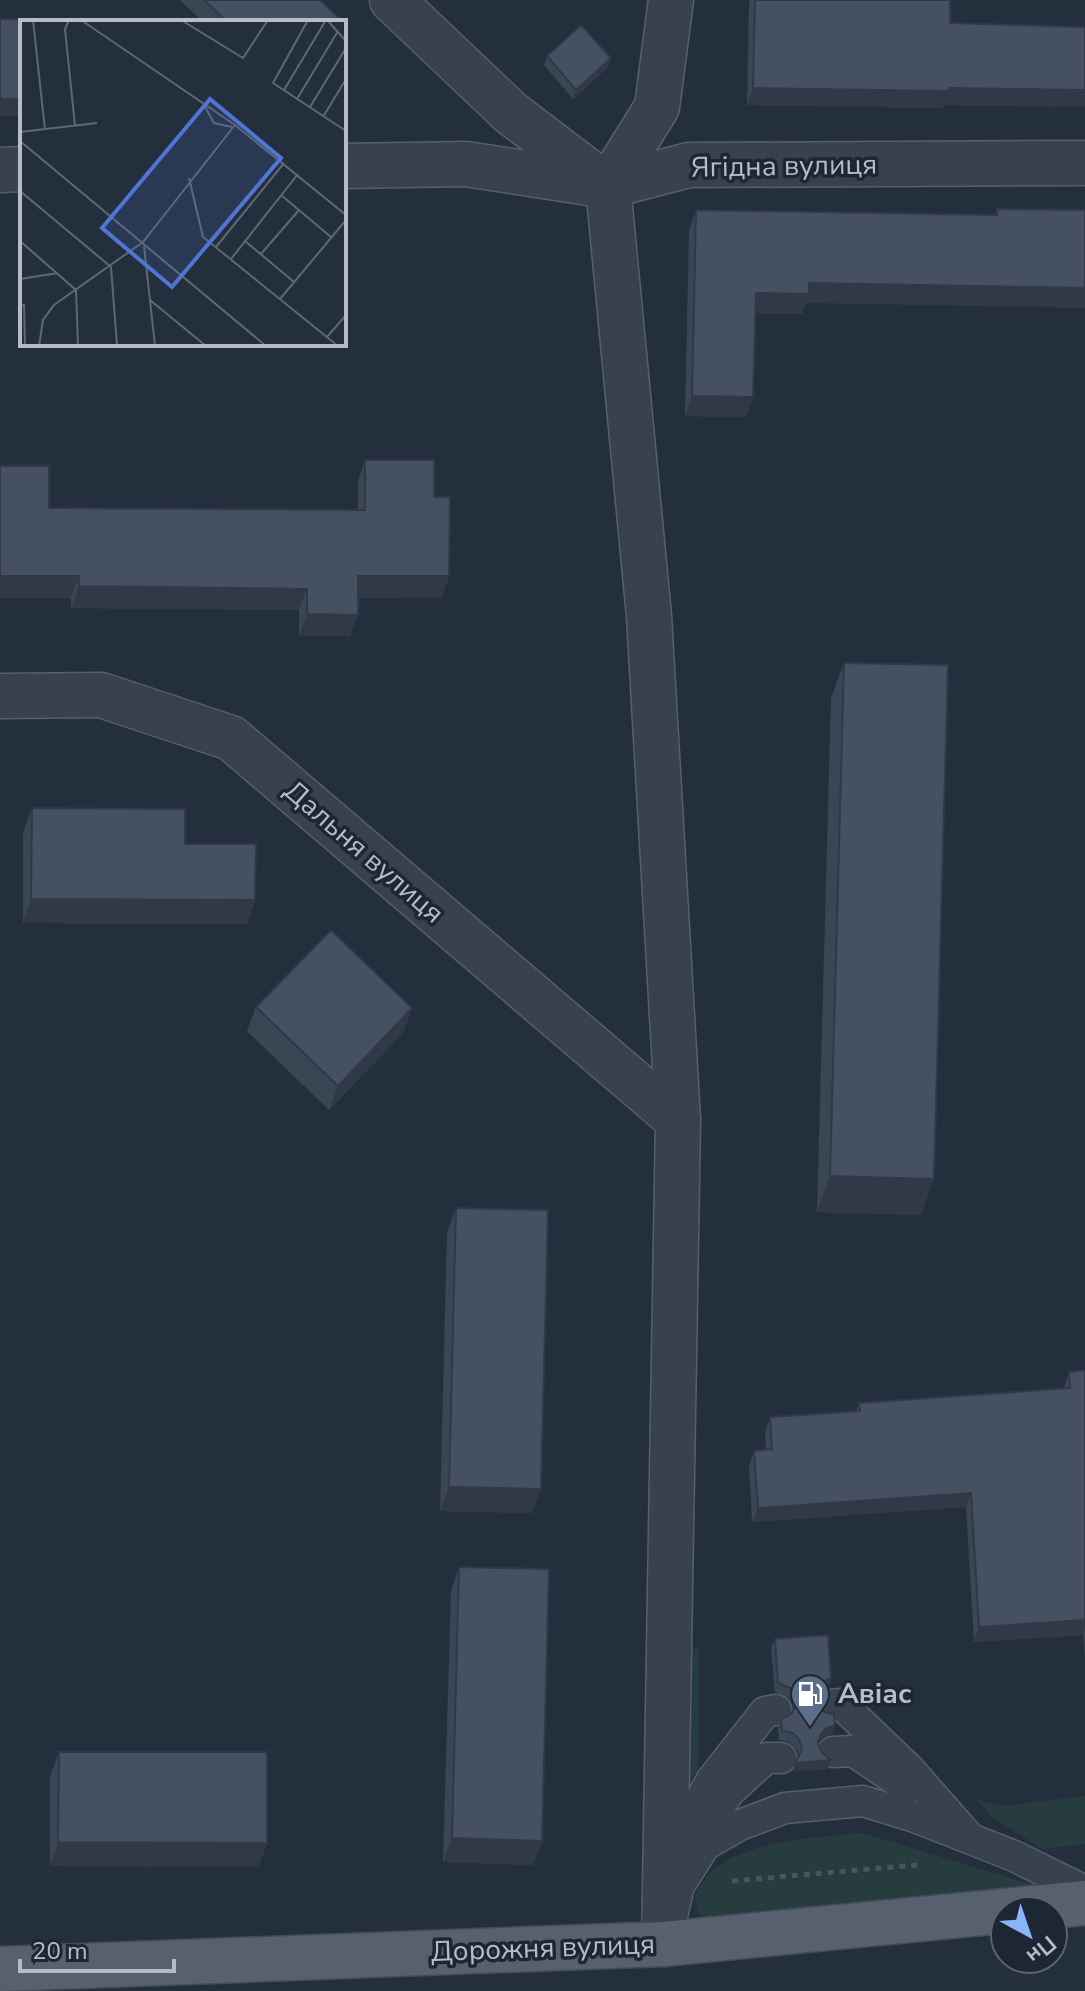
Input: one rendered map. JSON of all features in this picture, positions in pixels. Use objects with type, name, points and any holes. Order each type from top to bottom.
[{"type":"main road","name":"Дорожня вулиця","points":[[0,1969],[664,1944],[1085,1903]]},
{"type":"street","points":[[392,0],[511,113],[608,186]]},
{"type":"street","points":[[664,1944],[678,1120],[649,616],[608,186],[657,107],[671,0]]},
{"type":"street","name":"Ягідна вулиця","points":[[346,166],[466,164],[608,186],[689,165],[1085,163]]},
{"type":"street","points":[[0,170],[20,169]]},
{"type":"street","name":"Дальня вулиця","points":[[0,696],[101,695],[231,738],[678,1120]]},
{"type":"lane","points":[[830,1705],[841,1704],[909,1769],[974,1842]]},
{"type":"lane","points":[[664,1944],[679,1886],[690,1820],[711,1781],[765,1712],[776,1710]]},
{"type":"lane","points":[[833,1752],[853,1751],[912,1791],[974,1842]]},
{"type":"lane","points":[[679,1886],[700,1832],[730,1791],[766,1758],[781,1758]]},
{"type":"lane","points":[[679,1886],[705,1845],[740,1825],[785,1808],[863,1801],[915,1817],[1014,1856],[1085,1891]]},
{"type":"path","points":[[679,1886],[923,1864]]},
{"type":"green space","points":[[688,1649],[699,1649],[698,1771],[686,1786]]},
{"type":"green space","points":[[1085,1796],[1085,1844],[1042,1849],[991,1816],[977,1800],[1002,1806]]},
{"type":"green space","points":[[863,1833],[1036,1886],[708,1921],[697,1910],[695,1895],[707,1876],[722,1863],[739,1855],[781,1843]]},
{"type":"building","points":[[204,0],[320,0],[341,20],[225,20]]},
{"type":"building","points":[[755,0],[950,0],[950,23],[1085,27],[1085,90],[753,88]]},
{"type":"building","points":[[0,19],[79,20],[20,20],[20,99],[0,99]]},
{"type":"building","points":[[581,25],[611,58],[576,90],[547,56]]},
{"type":"building","points":[[997,209],[1085,210],[1085,288],[809,283],[809,294],[756,293],[753,397],[692,396],[696,210],[997,215]]},
{"type":"building","points":[[365,460],[434,460],[434,497],[450,497],[449,576],[358,576],[358,615],[307,614],[307,589],[79,586],[79,576],[0,576],[0,466],[49,466],[49,508],[365,510]]},
{"type":"building","points":[[844,663],[948,665],[934,1179],[830,1176]]},
{"type":"building","points":[[32,808],[185,809],[185,844],[256,844],[255,900],[31,899]]},
{"type":"building","points":[[331,930],[412,1008],[338,1086],[256,1007]]},
{"type":"building","points":[[456,1208],[548,1210],[541,1489],[449,1487]]},
{"type":"building","points":[[1085,1370],[1085,1620],[979,1627],[971,1493],[758,1508],[754,1451],[772,1449],[770,1417],[860,1411],[859,1403],[1070,1388],[1069,1372]]},
{"type":"building","points":[[459,1567],[549,1569],[542,1841],[452,1838]]},
{"type":"building","points":[[828,1635],[831,1678],[822,1682],[815,1697],[819,1707],[826,1713],[834,1714],[835,1725],[826,1728],[818,1743],[822,1753],[831,1760],[795,1763],[802,1750],[800,1741],[793,1733],[782,1731],[781,1719],[791,1714],[797,1697],[792,1689],[778,1683],[775,1639]]},
{"type":"building","points":[[59,1752],[267,1752],[267,1843],[58,1842]]},
{"type":"place","name":"Авіас","points":[[810,1728]]}]
